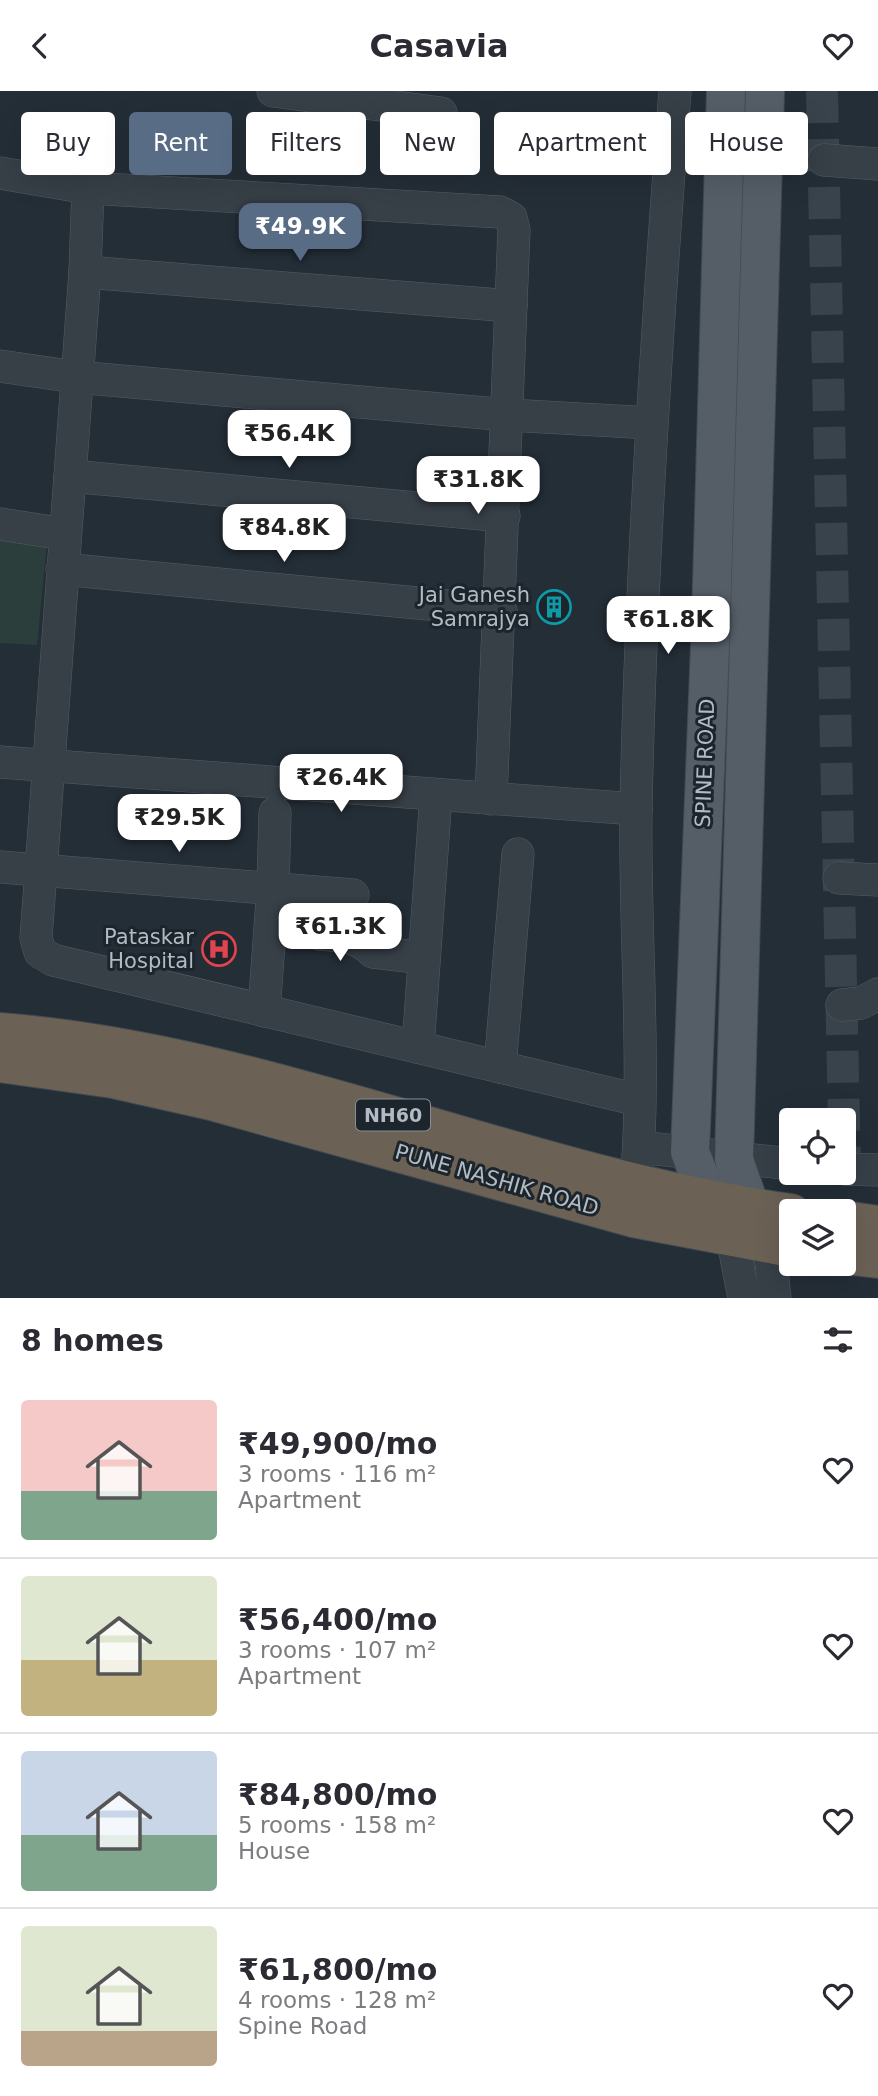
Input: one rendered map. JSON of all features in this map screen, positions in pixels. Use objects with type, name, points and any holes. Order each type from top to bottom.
[{"type":"highway","name":"PUNE NASHIK ROAD","points":[[0,1032],[126,1047],[221,1069],[477,1138],[635,1202],[708,1197],[740,1220]]},
{"type":"highway","name":"PUNE NASHIK ROAD","points":[[0,1063],[113,1079],[635,1202],[740,1220],[779,1233]]},
{"type":"highway","points":[[856,1222],[878,1225]]},
{"type":"highway","points":[[856,1256],[878,1259]]},
{"type":"main road","name":"SPINE ROAD","points":[[708,1197],[690,1152],[711,607],[726,91]]},
{"type":"main road","name":"SPINE ROAD","points":[[740,1220],[734,1159],[765,91]]},
{"type":"street","points":[[273,91],[433,112]]},
{"type":"street","points":[[635,1202],[639,1147],[636,809],[651,423],[674,91]]},
{"type":"street","points":[[824,160],[878,164]]},
{"type":"street","points":[[0,173],[88,188],[500,212],[511,218],[514,230],[508,415],[491,799]]},
{"type":"street","points":[[88,188],[85,272],[36,938],[40,952],[53,960],[638,1100]]},
{"type":"street","points":[[85,272],[511,306]]},
{"type":"street","points":[[0,366],[76,377],[508,415],[651,423]]},
{"type":"street","points":[[70,476],[504,516]]},
{"type":"street","points":[[0,524],[65,534]]},
{"type":"street","points":[[62,569],[501,611]]},
{"type":"street","points":[[0,762],[636,809]]},
{"type":"street","points":[[418,1047],[436,795]]},
{"type":"street","points":[[264,1011],[273,895],[275,813]]},
{"type":"street","points":[[500,1067],[518,854]]},
{"type":"street","points":[[0,867],[273,895],[354,895]]},
{"type":"street","points":[[839,878],[878,880]]},
{"type":"street","points":[[273,895],[293,904],[319,934],[348,937],[366,944],[373,951],[424,958]]},
{"type":"street","points":[[842,1005],[861,1003],[878,994]]},
{"type":"street","points":[[639,1147],[779,1163]]},
{"type":"street","points":[[856,1169],[878,1170]]},
{"type":"street","name":"SPINE ROAD","points":[[740,1220],[744,1298]]},
{"type":"street","points":[[775,1298],[779,1270]]},
{"type":"green space","points":[[0,535],[47,542],[37,645],[0,643]]},
{"type":"tunnel","points":[[822,91],[844,1108]]},
{"type":"place","name":"Jai Ganesh Samrajya","points":[[554,607]]},
{"type":"place","name":"Pataskar Hospital","points":[[219,949]]}]
